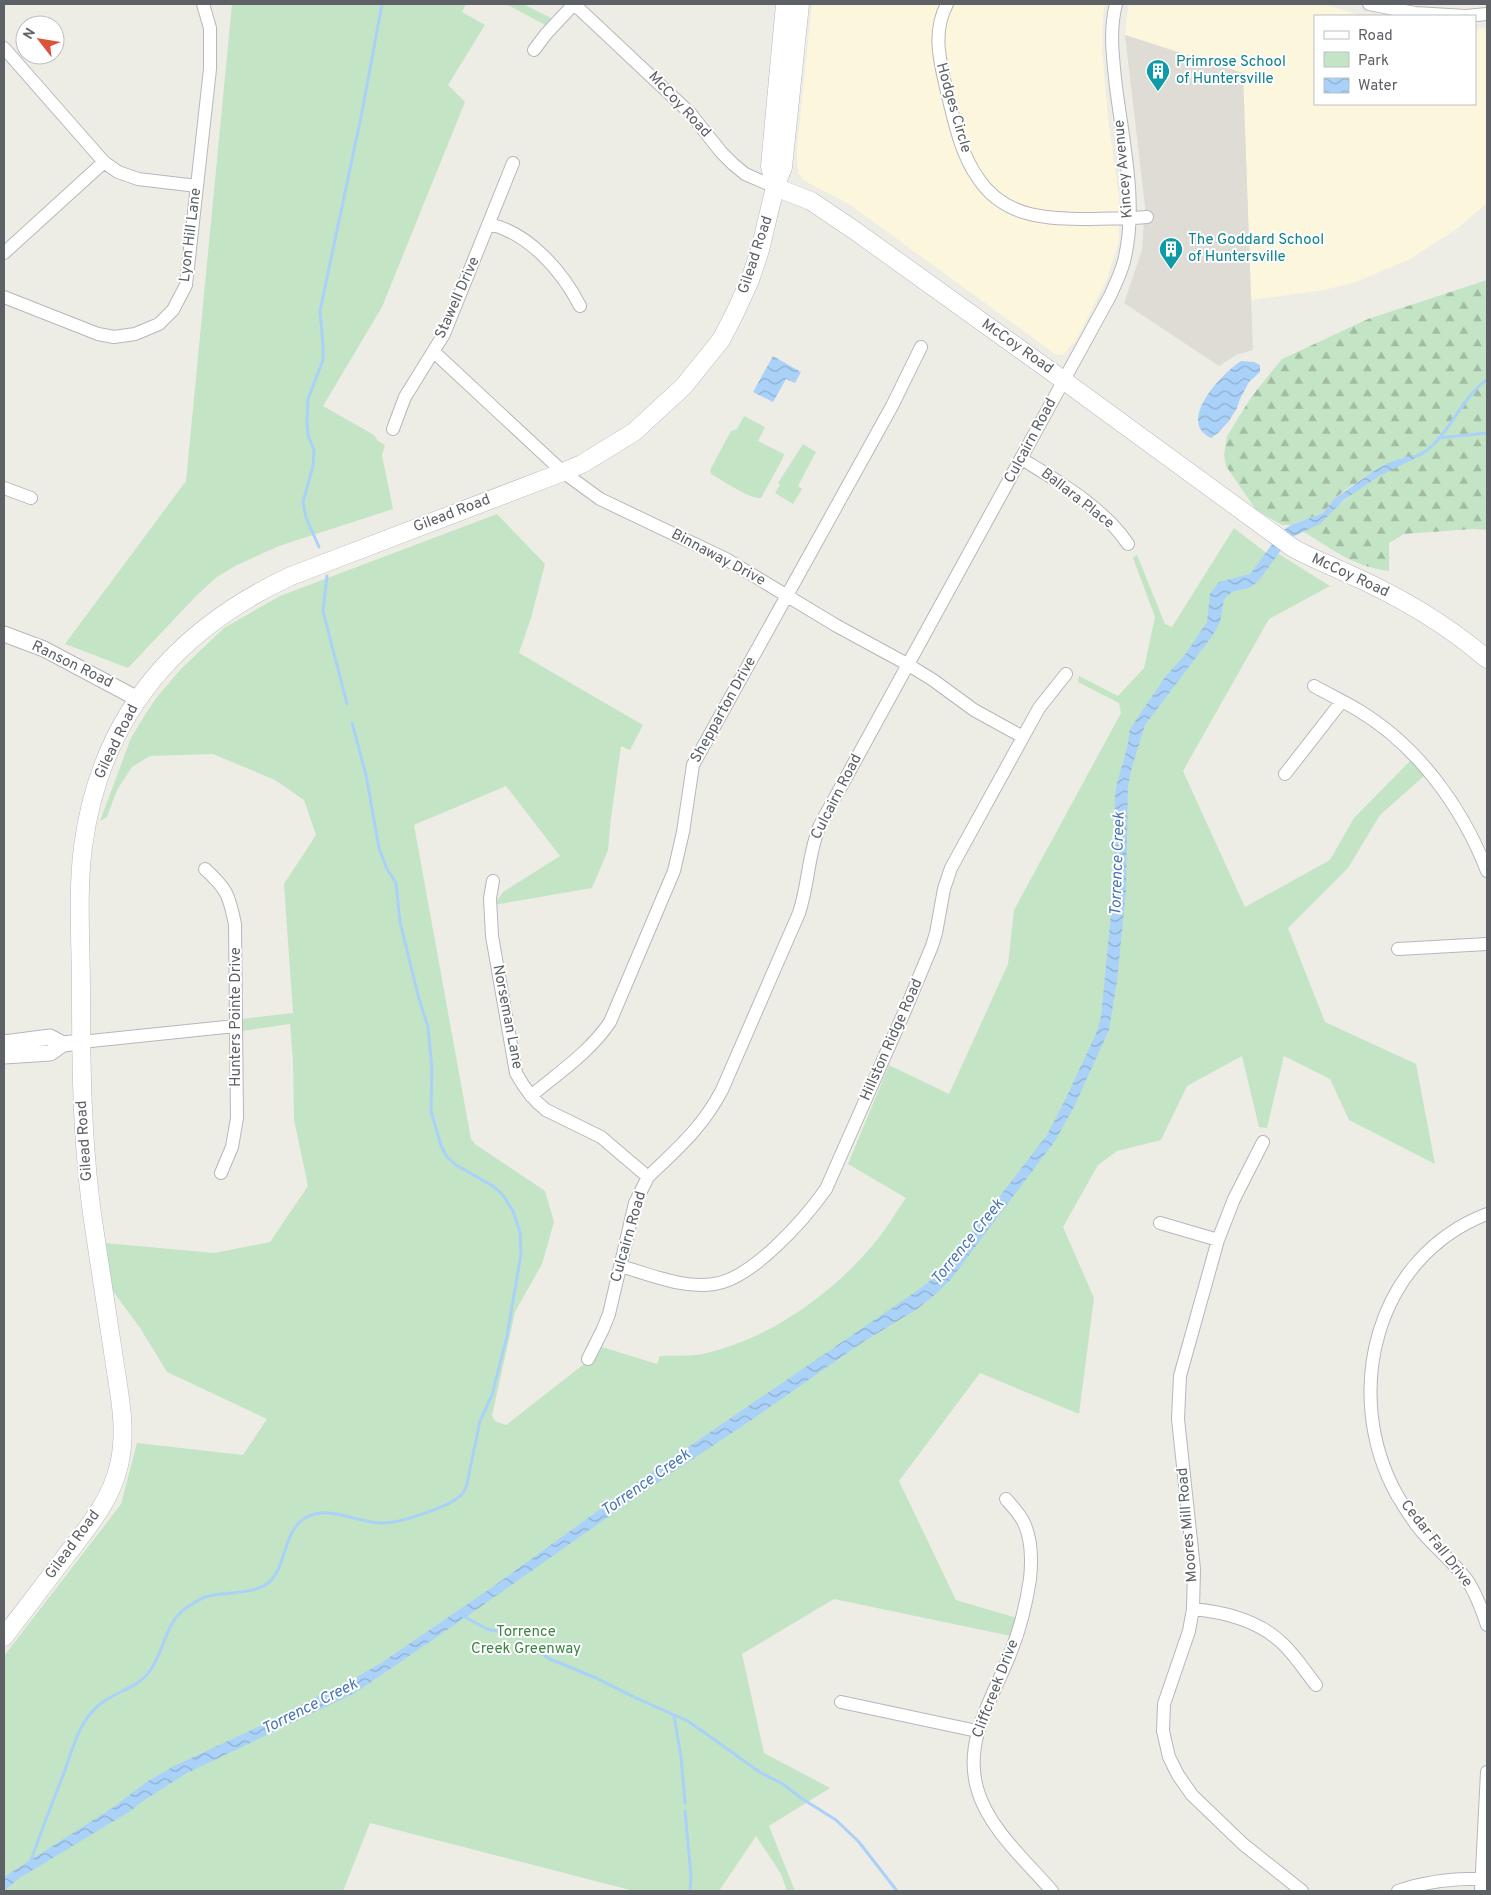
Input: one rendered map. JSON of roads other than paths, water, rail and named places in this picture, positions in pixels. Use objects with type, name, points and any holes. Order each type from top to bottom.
[{"type":"main road","name":"Gilead Road","points":[[774,187],[770,166],[785,4]]},
{"type":"main road","name":"Gilead Road","points":[[4,1637],[98,1513],[114,1483],[122,1450],[121,1406],[91,1209],[85,1155],[81,1042],[81,877],[83,849],[88,816],[97,783],[110,751],[138,699],[151,680],[170,659],[214,620],[264,588],[323,563],[582,464],[634,432],[683,387],[721,340],[750,280],[760,250],[774,187],[783,167],[800,4]]},
{"type":"main road","name":"McCoy Road","points":[[774,187],[811,201],[854,230],[1063,380],[1267,531],[1313,559],[1351,575],[1424,614],[1468,643],[1487,659]]},
{"type":"street","name":"Lyon Hill Lane","points":[[4,297],[98,334],[114,337],[135,334],[159,324],[173,310],[186,285],[210,69],[210,28],[203,4]]},
{"type":"street","points":[[534,50],[574,4]]},
{"type":"street","name":"McCoy Road","points":[[574,4],[690,113],[733,164],[745,174],[774,187]]},
{"type":"street","name":"Hodges Circle","points":[[947,4],[940,23],[938,56],[962,147],[979,180],[989,192],[1020,211],[1037,217],[1056,219],[1147,216]]},
{"type":"street","name":"Kincey Avenue","points":[[1063,380],[1110,296],[1124,262],[1130,218],[1128,186],[1112,54],[1112,19],[1116,4]]},
{"type":"street","points":[[1369,4],[1423,14],[1487,14]]},
{"type":"street","points":[[4,48],[104,162],[118,172],[138,179],[197,186]]},
{"type":"street","points":[[4,253],[104,162]]},
{"type":"street","name":"Stawell Drive","points":[[393,429],[405,397],[444,334],[513,163]]},
{"type":"street","points":[[489,224],[516,234],[538,252],[568,284],[580,306]]},
{"type":"street","name":"Shepparton Drive","points":[[531,1096],[601,1036],[610,1022],[674,872],[684,832],[694,765],[890,410],[921,347]]},
{"type":"street","name":"Binnaway Drive","points":[[434,352],[563,472],[600,499],[726,559],[787,597],[907,664],[933,680],[974,710],[1023,738]]},
{"type":"street","name":"Culcairn Road","points":[[588,1359],[603,1329],[635,1203],[648,1177],[701,1124],[722,1090],[798,913],[805,894],[815,837],[820,825],[907,664],[1022,459],[1063,380]]},
{"type":"street","name":"Ballara Place","points":[[1022,459],[1050,476],[1093,508],[1111,523],[1128,544]]},
{"type":"street","points":[[4,488],[31,498]]},
{"type":"street","name":"Ranson Road","points":[[4,634],[44,649],[138,699]]},
{"type":"street","name":"Hillston Ridge Road","points":[[620,1266],[686,1283],[713,1284],[728,1281],[742,1274],[756,1263],[792,1230],[811,1209],[829,1182],[908,1006],[936,933],[944,888],[951,868],[1039,708],[1066,674]]},
{"type":"street","points":[[1314,686],[1378,724],[1419,760],[1443,789],[1471,836],[1487,871]]},
{"type":"street","points":[[1285,774],[1342,702]]},
{"type":"street","name":"Hunters Pointe Drive","points":[[204,869],[222,884],[227,893],[235,924],[236,1124],[232,1148],[221,1173]]},
{"type":"street","name":"Norseman Lane","points":[[493,881],[490,898],[492,936],[516,1073],[523,1086],[538,1104],[556,1116],[601,1137],[648,1177]]},
{"type":"street","points":[[1398,949],[1487,944]]},
{"type":"street","points":[[4,1056],[50,1053],[62,1044],[235,1026]]},
{"type":"street","points":[[4,1043],[50,1037],[62,1044]]},
{"type":"street","name":"Moores Mill Road","points":[[1263,1142],[1234,1199],[1218,1240],[1188,1345],[1178,1391],[1178,1419],[1194,1569],[1193,1609],[1188,1631],[1164,1704],[1164,1732],[1169,1757],[1178,1775],[1192,1794],[1243,1844],[1302,1891]]},
{"type":"street","name":"Cedar Fall Drive","points":[[1487,1214],[1460,1227],[1442,1239],[1427,1252],[1405,1277],[1389,1304],[1381,1325],[1373,1359],[1371,1391],[1374,1428],[1378,1446],[1396,1494],[1422,1532],[1468,1582],[1487,1625]]},
{"type":"street","points":[[1160,1223],[1218,1240]]},
{"type":"street","name":"Cliffcreek Drive","points":[[1006,1499],[1024,1524],[1030,1541],[1031,1570],[1024,1614],[1015,1642],[977,1731],[974,1749],[974,1777],[981,1800],[999,1830],[1052,1891]]},
{"type":"street","points":[[1193,1609],[1242,1619],[1260,1626],[1285,1646],[1316,1685]]},
{"type":"street","points":[[841,1702],[977,1731]]},
{"type":"street","points":[[1398,1891],[1453,1879],[1483,1883],[1487,1772]]},
{"type":"water","points":[[773,356],[801,372],[795,383],[786,379],[773,402],[753,392]]},
{"type":"water","points":[[1241,361],[1254,362],[1260,365],[1260,372],[1249,382],[1229,421],[1211,438],[1201,431],[1198,421],[1200,410],[1205,398],[1213,387]]},
{"type":"water","points":[[1421,454],[1379,476],[1344,500],[1320,524],[1290,538],[1260,579],[1251,587],[1232,592],[1224,599],[1220,622],[1213,635],[1145,725],[1128,786],[1126,891],[1117,981],[1109,1030],[1074,1107],[1055,1141],[951,1279],[917,1309],[863,1342],[750,1421],[652,1486],[355,1693],[187,1773],[132,1810],[18,1879],[4,1891],[4,1877],[112,1808],[148,1781],[174,1766],[258,1727],[355,1678],[381,1663],[491,1588],[649,1474],[921,1288],[942,1271],[1047,1135],[1096,1034],[1101,1017],[1113,893],[1115,795],[1128,746],[1130,729],[1165,677],[1184,656],[1207,622],[1210,594],[1219,582],[1250,574],[1281,532],[1291,525],[1323,513],[1334,499],[1374,471],[1388,463]]},
{"type":"waterway","points":[[319,547],[306,518],[303,502],[313,466],[314,450],[308,435],[308,399],[323,360],[320,311],[362,112],[382,4]]},
{"type":"waterway","name":"Torrence Creek","points":[[1417,456],[1436,442],[1469,397],[1487,380]]},
{"type":"waterway","points":[[1438,438],[1487,433]]},
{"type":"waterway","points":[[327,576],[323,611],[347,704]]},
{"type":"waterway","points":[[30,1863],[76,1739],[85,1720],[99,1705],[139,1682],[149,1672],[159,1655],[170,1628],[181,1612],[207,1597],[248,1591],[268,1583],[279,1568],[293,1531],[305,1518],[314,1514],[333,1513],[372,1522],[389,1523],[400,1521],[448,1504],[462,1494],[467,1484],[480,1421],[492,1395],[507,1336],[521,1254],[520,1232],[513,1211],[502,1194],[493,1186],[456,1165],[447,1157],[441,1146],[431,1111],[432,1070],[428,1027],[400,922],[396,883],[387,869],[379,848],[366,775],[352,723]]},
{"type":"waterway","points":[[463,1616],[487,1629],[509,1634]]},
{"type":"waterway","points":[[526,1644],[550,1659],[596,1678],[688,1721],[761,1773],[783,1784],[836,1820],[859,1842],[897,1891]]},
{"type":"waterway","points":[[674,1716],[681,1756],[685,1803]]},
{"type":"waterway","points":[[685,1811],[691,1876],[690,1891]]},
{"type":"place","name":"Primrose School of Huntersville","points":[[1158,92]]},
{"type":"place","name":"The Goddard School of Huntersville","points":[[1171,270]]},
{"type":"park label","name":"Torrence Creek Greenway","points":[[526,1640]]}]
